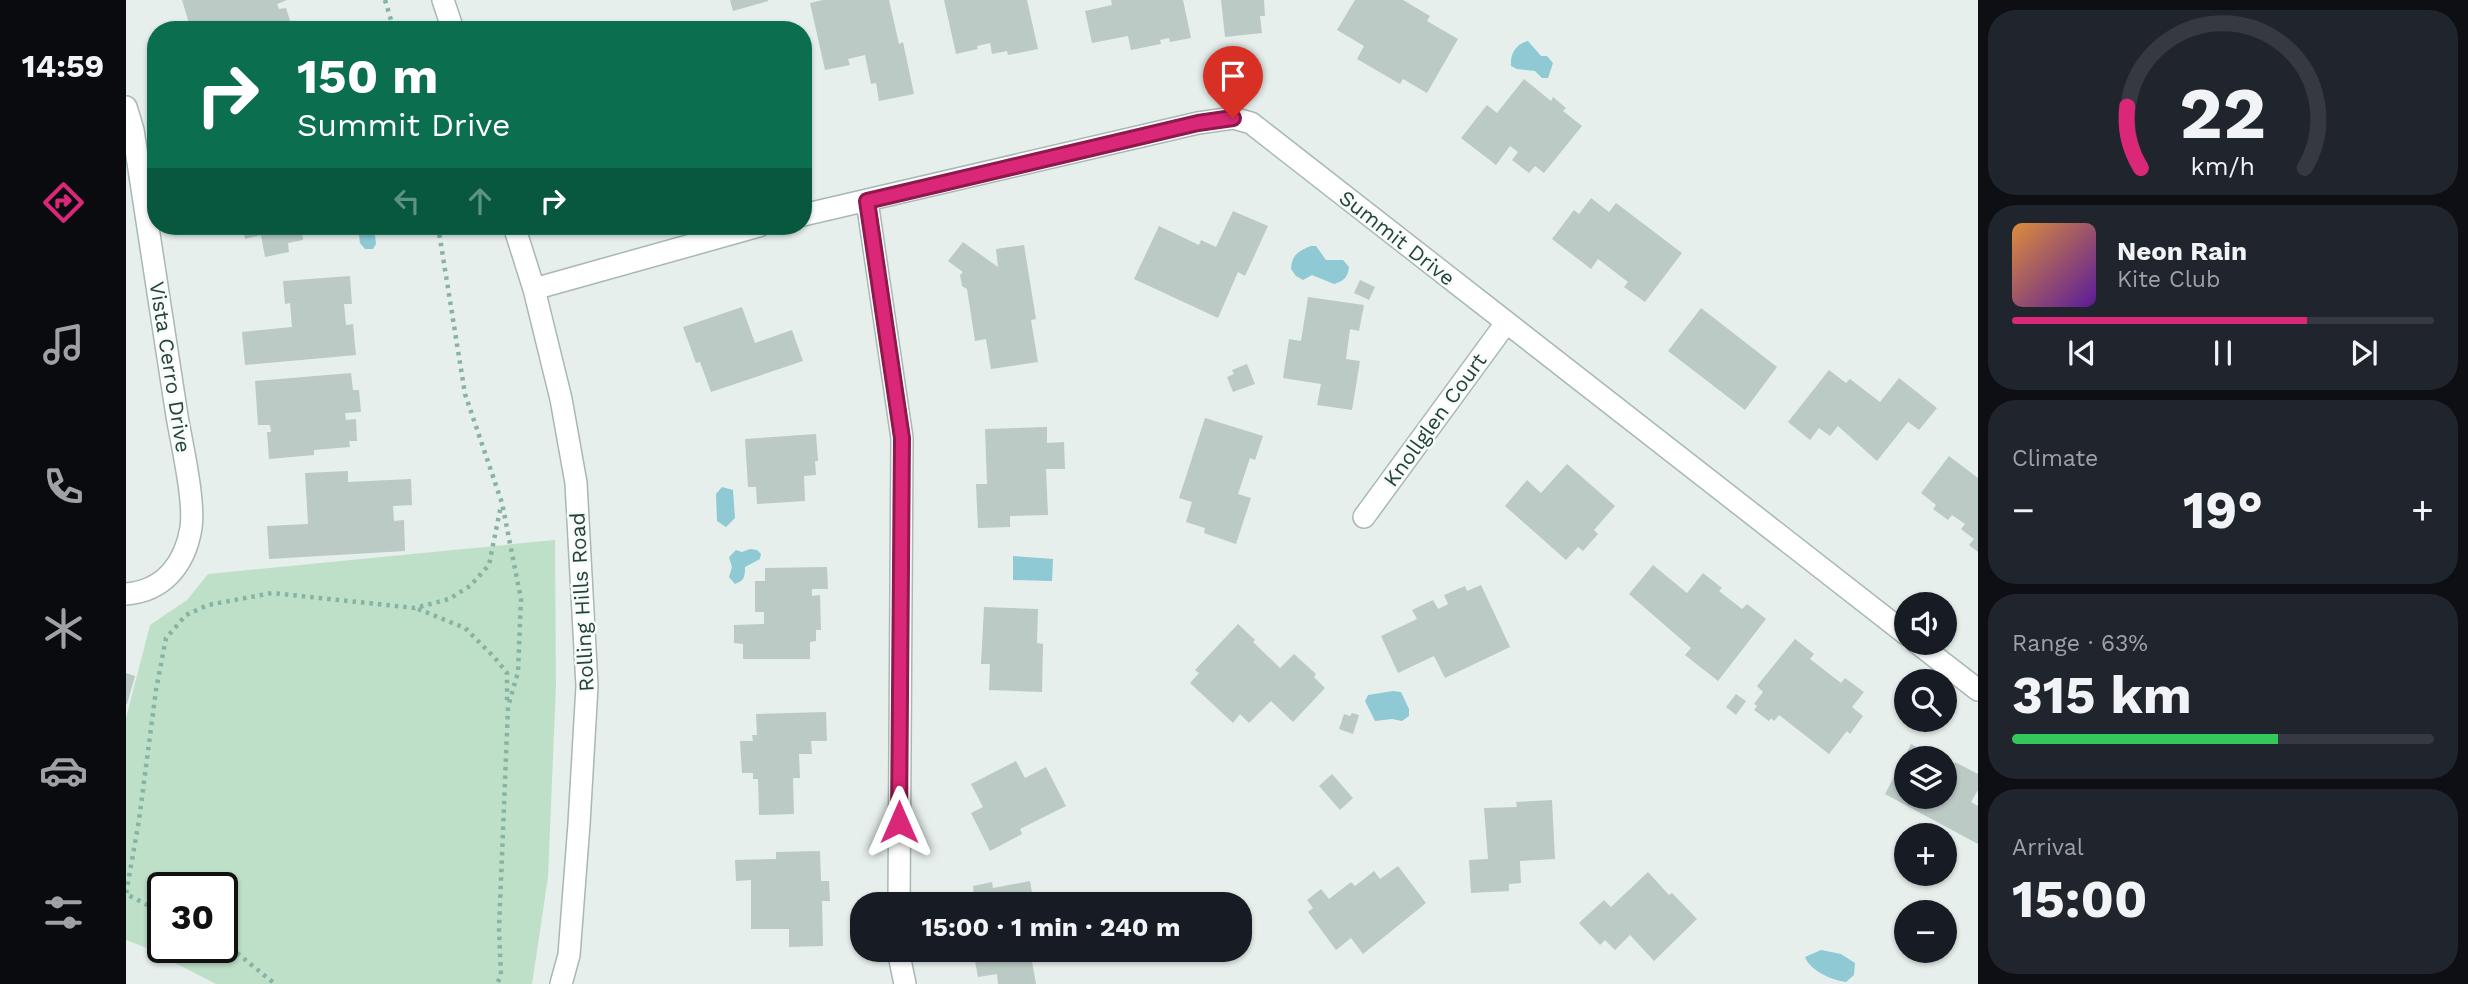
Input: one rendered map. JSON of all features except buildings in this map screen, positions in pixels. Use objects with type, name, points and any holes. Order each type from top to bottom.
[{"type":"street","points":[[443,0],[450,21]]},
{"type":"street","name":"Vista Cerro Drive","points":[[126,107],[133,130],[147,220]]},
{"type":"street","name":"Summit Drive","points":[[812,213],[1198,123],[1233,118],[1251,123],[1894,625]]},
{"type":"street","points":[[867,201],[902,438],[899,892]]},
{"type":"street","name":"Vista Cerro Drive","points":[[126,594],[144,593],[162,582],[183,557],[191,526],[188,488],[149,235]]},
{"type":"street","name":"Rolling Hills Road","points":[[517,235],[534,289],[561,399],[576,482],[587,686],[569,955],[561,984]]},
{"type":"street","points":[[534,289],[727,235]]},
{"type":"street","name":"Knollglen Court","points":[[1364,517],[1506,323]]},
{"type":"street","points":[[1933,655],[1978,690]]},
{"type":"street","points":[[900,962],[905,984]]},
{"type":"path","points":[[385,0],[391,21]]},
{"type":"path","points":[[440,235],[465,394],[502,503],[521,599],[518,672],[508,707]]},
{"type":"path","points":[[415,608],[449,599],[470,586],[489,565],[502,503]]},
{"type":"path","points":[[147,905],[126,894],[166,638],[186,615],[208,604],[272,593],[415,608],[465,628],[507,673],[499,929],[501,975],[497,984]]},
{"type":"path","points":[[238,954],[275,984]]},
{"type":"green space","points":[[555,540],[556,686],[548,877],[532,984],[216,984],[175,963],[238,963],[238,872],[147,872],[147,949],[126,940],[126,718],[150,625],[187,600],[208,574]]},
{"type":"water","points":[[1528,41],[1541,56],[1547,56],[1553,63],[1548,78],[1542,78],[1535,71],[1511,66],[1515,50]]},
{"type":"water","points":[[359,235],[375,235],[376,244],[373,249],[365,249],[360,243]]},
{"type":"water","points":[[1311,246],[1316,246],[1326,260],[1343,260],[1349,267],[1345,278],[1334,284],[1312,275],[1303,280],[1296,276],[1291,269],[1294,257]]},
{"type":"water","points":[[722,487],[733,490],[735,518],[726,527],[717,521],[716,494]]},
{"type":"water","points":[[750,549],[761,554],[760,559],[745,567],[743,578],[735,584],[729,577],[732,567],[729,557],[736,550],[742,552]]},
{"type":"water","points":[[1013,556],[1053,559],[1052,581],[1013,580]]},
{"type":"water","points":[[1401,692],[1409,709],[1409,716],[1402,721],[1375,721],[1365,701],[1368,695]]},
{"type":"water","points":[[1821,950],[1841,954],[1855,963],[1854,975],[1846,982],[1816,971],[1805,957]]},
{"type":"route","points":[[899,822],[902,438],[867,201],[1198,123],[1233,118]]}]
